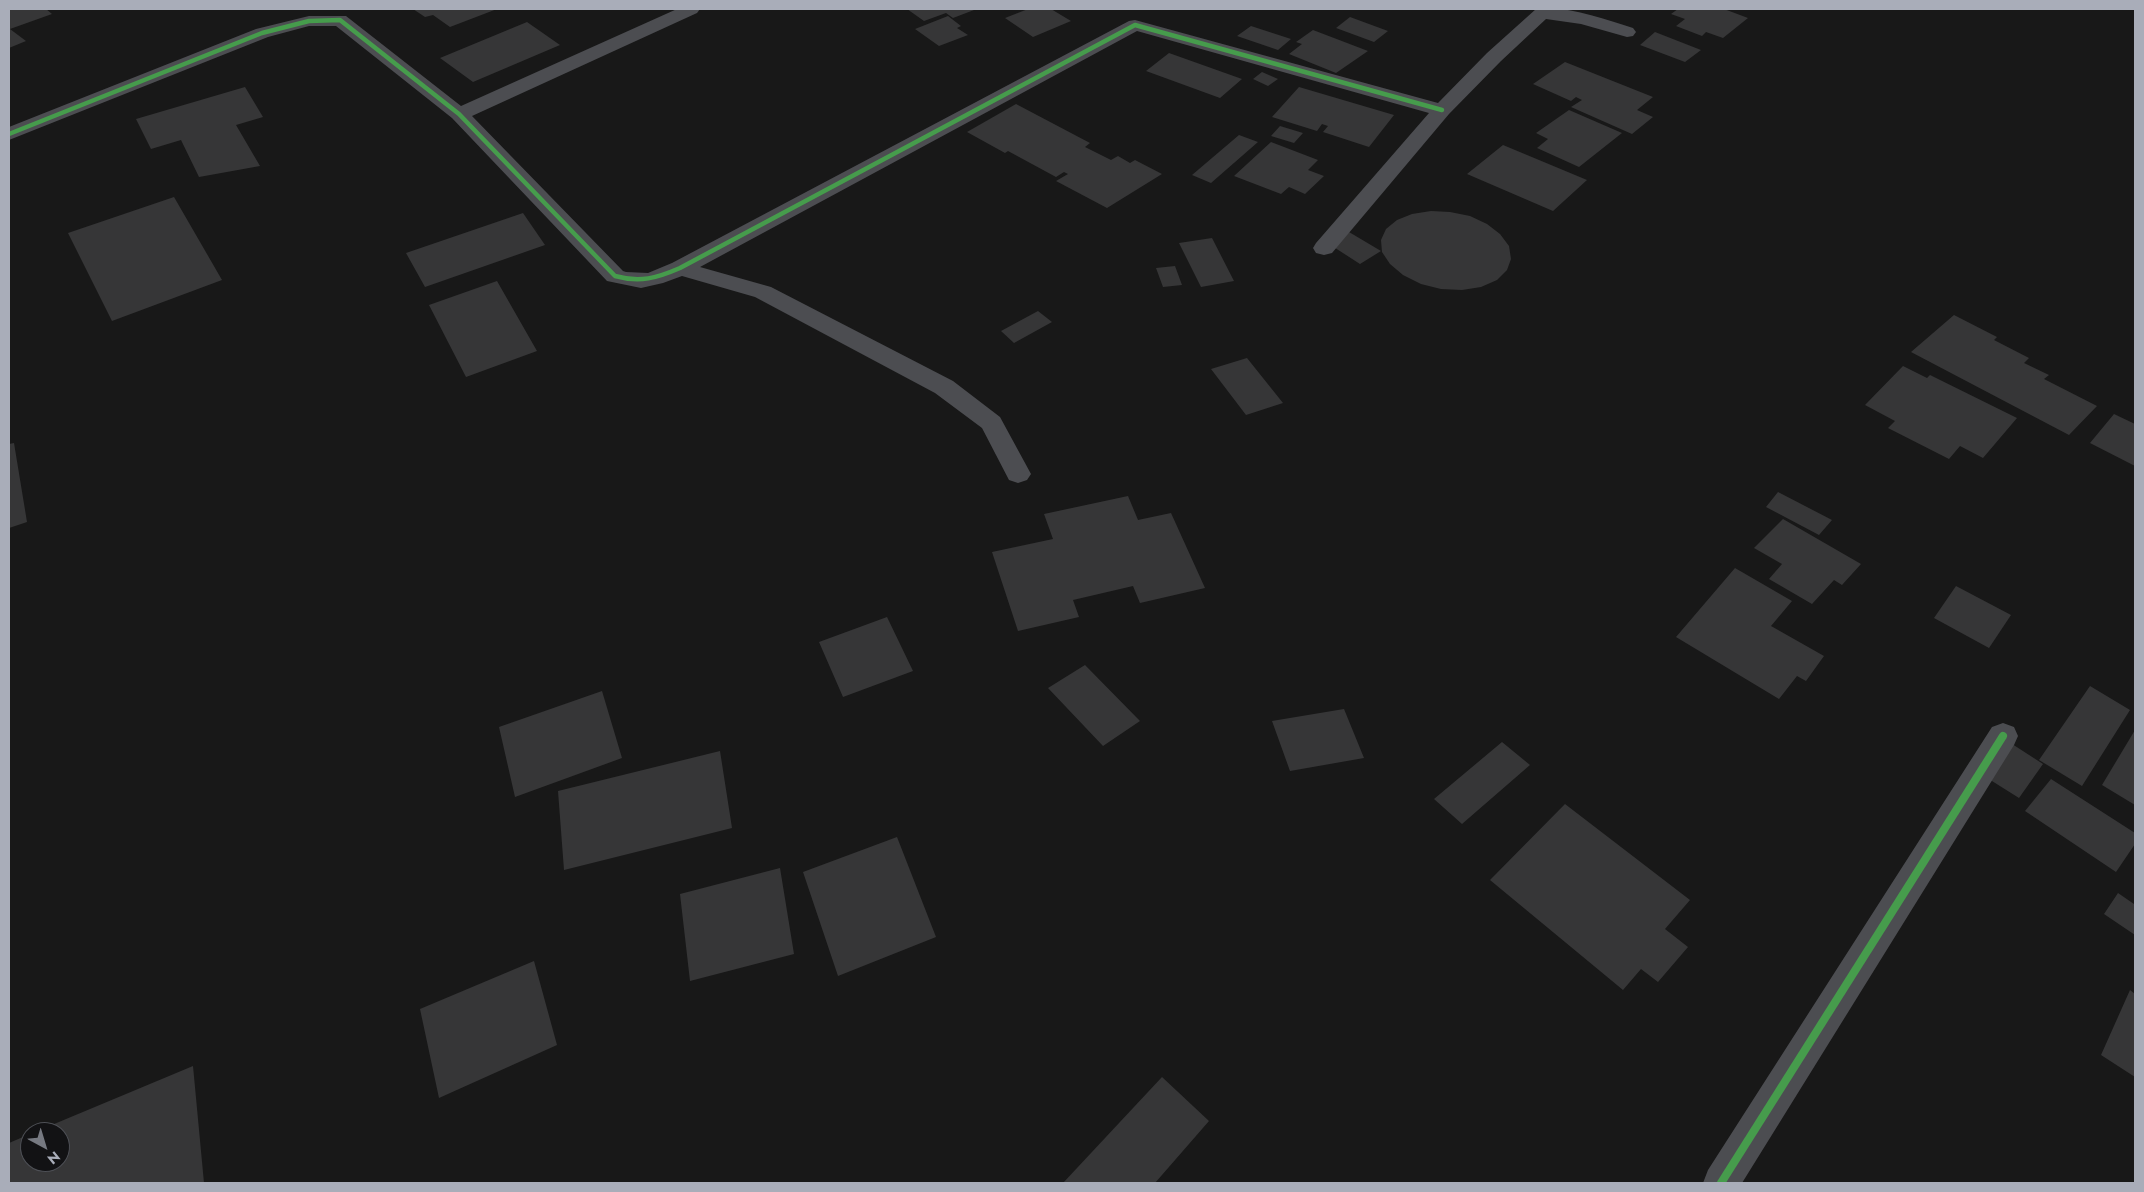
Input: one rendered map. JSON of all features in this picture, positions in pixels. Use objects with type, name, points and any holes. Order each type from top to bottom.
[{"type":"street","points":[[459,114],[691,9]]},
{"type":"street","points":[[1324,248],[1442,110],[1542,12],[1583,19],[1627,32]]},
{"type":"street","points":[[9,134],[262,33],[290,24],[328,19],[340,20],[459,114],[615,276],[634,282],[654,280],[680,268],[1135,25],[1442,110]]},
{"type":"street","points":[[680,268],[763,292],[867,345],[944,388],[991,423],[1018,474]]},
{"type":"street","points":[[1721,1183],[2003,736]]},
{"type":"building","points":[[9,9],[46,9],[52,14],[10,29],[26,41],[9,48]]},
{"type":"building","points":[[413,9],[497,9],[450,27],[433,15],[425,17]]},
{"type":"building","points":[[907,9],[974,10],[953,18],[946,13],[924,21]]},
{"type":"building","points":[[1028,9],[1051,9],[1071,21],[1033,37],[1005,18]]},
{"type":"building","points":[[1678,9],[1724,9],[1748,18],[1723,38],[1706,32],[1702,36],[1676,26],[1685,19],[1671,14]]},
{"type":"building","points":[[948,16],[961,26],[957,28],[968,35],[939,46],[915,29]]},
{"type":"building","points":[[1350,17],[1388,31],[1374,42],[1336,28]]},
{"type":"building","points":[[527,22],[560,45],[473,82],[440,58]]},
{"type":"building","points":[[1251,26],[1291,39],[1278,50],[1237,36]]},
{"type":"building","points":[[1313,30],[1368,51],[1336,73],[1289,54],[1302,44],[1296,42]]},
{"type":"building","points":[[1655,32],[1701,50],[1685,62],[1640,45]]},
{"type":"building","points":[[1169,53],[1242,79],[1220,98],[1146,71]]},
{"type":"building","points":[[1565,62],[1653,97],[1637,110],[1653,117],[1632,134],[1571,107],[1582,100],[1576,97],[1571,101],[1533,84]]},
{"type":"building","points":[[1262,72],[1278,79],[1268,86],[1253,79]]},
{"type":"building","points":[[245,87],[263,117],[236,125],[260,166],[199,177],[181,140],[151,149],[136,119]]},
{"type":"building","points":[[1299,87],[1394,115],[1369,147],[1323,132],[1328,126],[1322,124],[1317,131],[1272,117]]},
{"type":"building","points":[[1016,104],[1090,143],[1085,147],[1111,160],[1118,156],[1130,163],[1135,160],[1162,174],[1107,208],[1056,181],[1068,174],[1064,172],[1056,177],[1008,151],[1005,153],[967,132]]},
{"type":"building","points":[[1569,110],[1622,133],[1579,167],[1537,148],[1548,139],[1536,133]]},
{"type":"building","points":[[1280,126],[1303,133],[1294,143],[1271,136]]},
{"type":"building","points":[[1239,135],[1258,142],[1211,183],[1192,175]]},
{"type":"building","points":[[1271,142],[1318,160],[1308,170],[1324,176],[1305,194],[1289,187],[1281,194],[1234,176]]},
{"type":"building","points":[[1503,145],[1587,180],[1553,211],[1467,174]]},
{"type":"building","points":[[174,197],[222,280],[112,321],[68,233]]},
{"type":"building","points":[[1431,211],[1470,216],[1487,224],[1500,234],[1509,246],[1511,259],[1507,270],[1497,280],[1481,287],[1462,290],[1441,289],[1421,284],[1403,275],[1390,264],[1382,252],[1381,240],[1386,229],[1397,220],[1412,214]]},
{"type":"building","points":[[523,213],[545,245],[425,287],[406,253]]},
{"type":"building","points":[[1349,232],[1381,251],[1360,264],[1329,244]]},
{"type":"building","points":[[1212,238],[1234,281],[1201,287],[1179,243]]},
{"type":"building","points":[[1175,266],[1182,285],[1163,287],[1156,268]]},
{"type":"building","points":[[497,281],[537,351],[466,377],[429,305]]},
{"type":"building","points":[[1038,311],[1052,322],[1014,343],[1001,331]]},
{"type":"building","points":[[1954,315],[1997,337],[1994,340],[2029,358],[2024,363],[2049,375],[2044,379],[2097,406],[2069,435],[1911,352]]},
{"type":"building","points":[[1247,358],[1283,403],[1246,415],[1211,369]]},
{"type":"building","points":[[1903,366],[1927,378],[1930,375],[2017,418],[1983,458],[1960,446],[1949,459],[1888,428],[1895,421],[1865,405]]},
{"type":"building","points":[[2114,414],[2135,424],[2135,466],[2090,443]]},
{"type":"building","points":[[14,443],[27,522],[9,528],[9,444]]},
{"type":"building","points":[[1778,492],[1832,520],[1819,535],[1766,507]]},
{"type":"building","points":[[1128,496],[1138,520],[1171,513],[1205,588],[1140,603],[1133,586],[1073,600],[1079,617],[1018,631],[992,552],[1053,539],[1044,514]]},
{"type":"building","points":[[1783,519],[1861,564],[1842,585],[1834,580],[1812,604],[1769,579],[1782,564],[1754,548]]},
{"type":"building","points":[[1735,568],[1792,601],[1771,626],[1824,656],[1806,681],[1797,676],[1779,699],[1676,637]]},
{"type":"building","points":[[1956,586],[2011,615],[1989,648],[1934,618]]},
{"type":"building","points":[[887,617],[913,671],[843,697],[819,642]]},
{"type":"building","points":[[1085,665],[1140,721],[1103,746],[1048,688]]},
{"type":"building","points":[[2090,686],[2130,710],[2082,786],[2039,760]]},
{"type":"building","points":[[602,691],[622,758],[515,797],[499,727]]},
{"type":"building","points":[[1344,709],[1364,758],[1290,771],[1272,721]]},
{"type":"building","points":[[2135,730],[2135,805],[2102,785]]},
{"type":"building","points":[[1502,742],[1530,765],[1462,824],[1434,799]]},
{"type":"building","points":[[2009,742],[2043,764],[2019,798],[1984,776]]},
{"type":"building","points":[[720,751],[732,828],[564,870],[558,791]]},
{"type":"building","points":[[2051,779],[2135,833],[2135,844],[2116,872],[2025,811]]},
{"type":"building","points":[[1565,804],[1690,900],[1665,929],[1688,947],[1658,982],[1641,969],[1623,990],[1490,880]]},
{"type":"building","points":[[897,837],[936,937],[838,976],[803,872]]},
{"type":"building","points":[[780,868],[794,954],[690,981],[680,894]]},
{"type":"building","points":[[2118,893],[2134,904],[2135,902],[2135,935],[2104,914]]},
{"type":"building","points":[[534,961],[557,1045],[439,1098],[420,1009]]},
{"type":"building","points":[[2130,990],[2135,994],[2135,1077],[2101,1055]]},
{"type":"building","points":[[193,1066],[204,1183],[9,1183],[9,1143],[20,1138],[20,1172],[70,1172],[70,1122],[59,1122]]},
{"type":"building","points":[[1162,1077],[1209,1121],[1155,1183],[1063,1183]]},
{"type":"cycle path","points":[[9,134],[262,33],[309,21],[340,20],[459,114],[615,276],[641,281],[655,278],[680,268],[1135,25],[1442,110]]},
{"type":"cycle path","points":[[1721,1183],[2003,736]]}]
